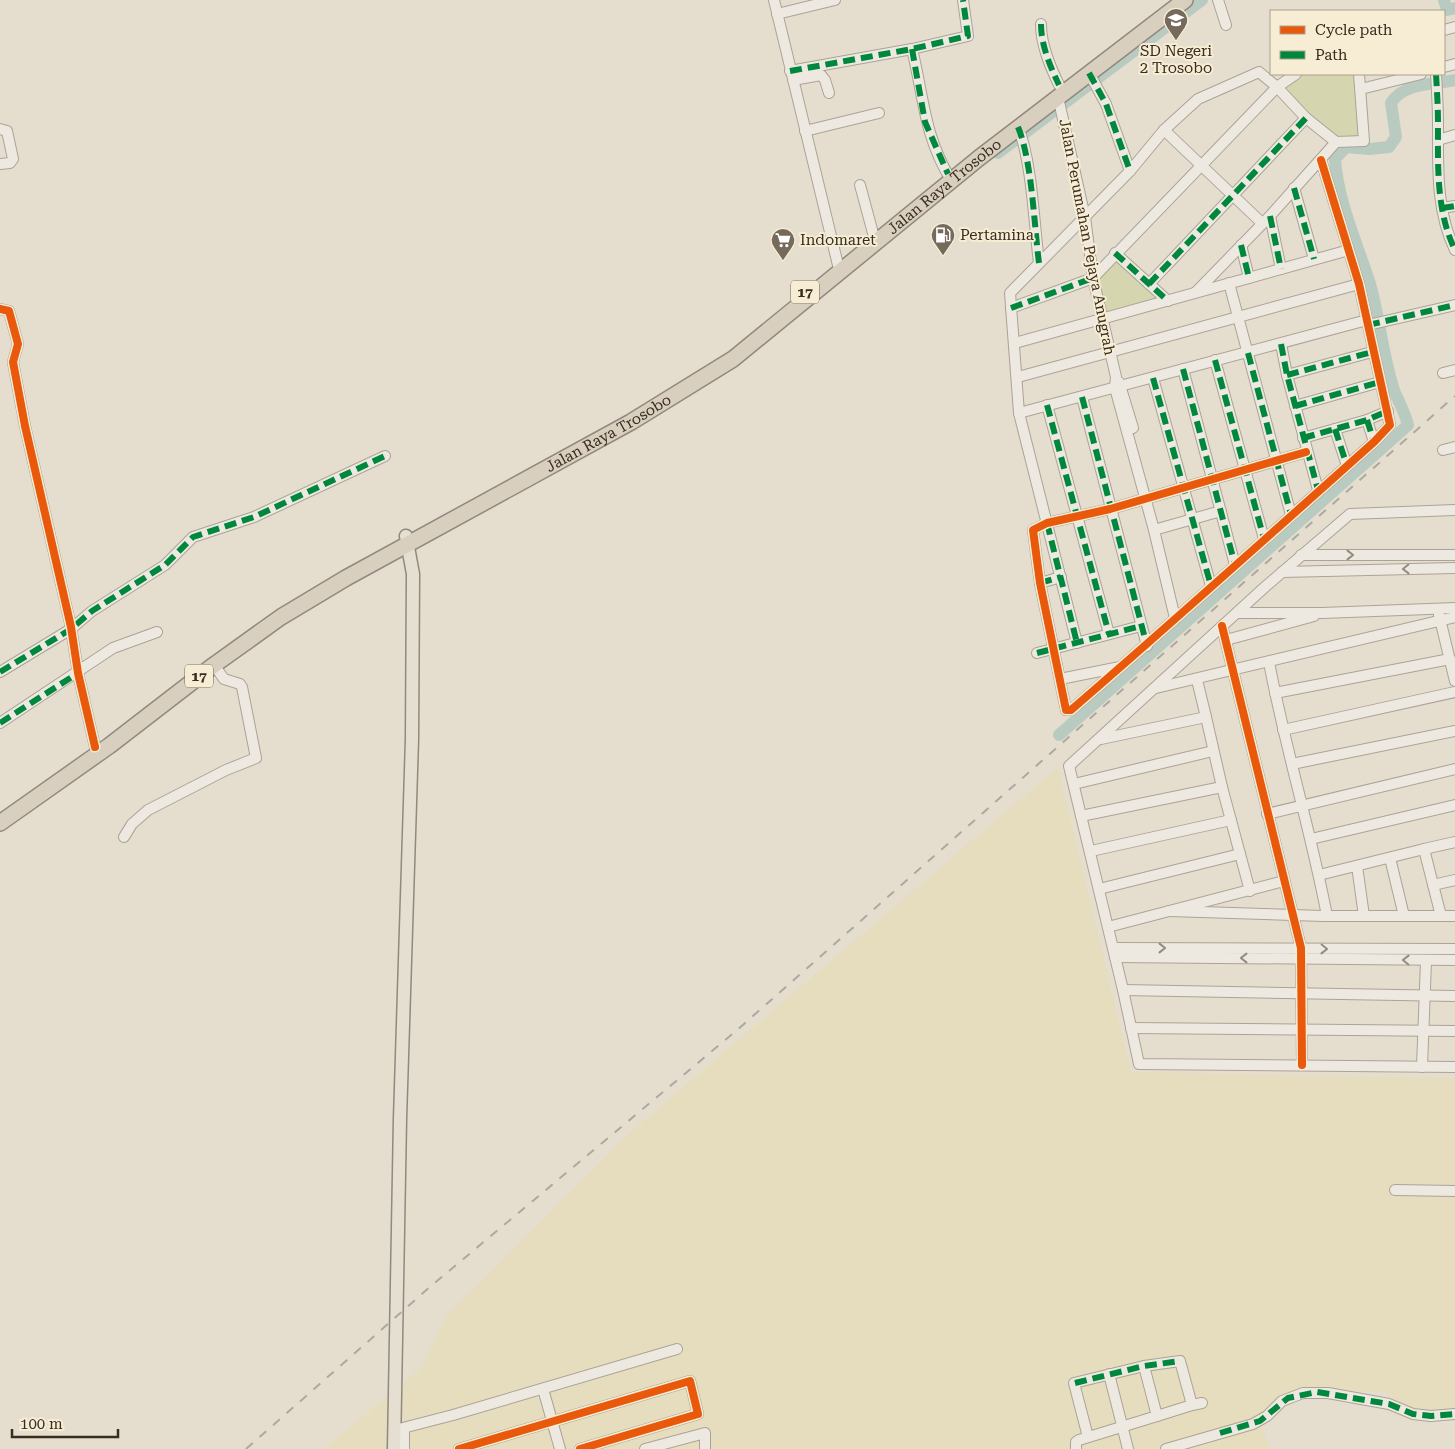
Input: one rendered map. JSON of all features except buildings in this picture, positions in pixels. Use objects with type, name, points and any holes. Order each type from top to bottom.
[{"type":"highway","name":"Jalan Raya Trosobo","points":[[0,814],[217,670],[281,617],[409,548],[610,434],[733,359],[950,177],[1020,132],[1171,0]]},
{"type":"highway","name":"Jalan Raya Trosobo","points":[[0,823],[279,610],[409,548],[676,387],[731,351],[950,177],[1059,98],[1092,78],[1185,0]]},
{"type":"main road","points":[[394,1449],[399,1430],[400,1119],[411,834],[414,608],[409,548]]},
{"type":"street","points":[[774,0],[838,265]]},
{"type":"street","points":[[777,14],[836,0]]},
{"type":"street","points":[[791,76],[968,36],[963,0]]},
{"type":"street","points":[[1218,0],[1226,25]]},
{"type":"street","name":"Jalan Perumahan Pejaya Anugrah","points":[[1041,24],[1041,33],[1059,98],[1085,217],[1093,278],[1118,387],[1168,570],[1178,615]]},
{"type":"street","points":[[912,49],[925,122],[938,156],[950,177]]},
{"type":"street","points":[[1077,643],[1019,413],[1018,377],[1009,298],[1011,291],[1130,171],[1164,130],[1198,99],[1255,72],[1260,72],[1277,86],[1306,118],[1336,142],[1365,140],[1358,75]]},
{"type":"street","points":[[791,76],[821,75],[825,80],[829,94]]},
{"type":"street","points":[[1011,308],[1093,278],[1277,86],[1294,75]]},
{"type":"street","points":[[1361,89],[1417,75]]},
{"type":"street","points":[[1436,75],[1442,208],[1455,250]]},
{"type":"street","points":[[1092,78],[1106,104],[1130,171]]},
{"type":"street","points":[[805,131],[879,113]]},
{"type":"street","points":[[1149,284],[1306,118]]},
{"type":"street","points":[[0,129],[7,131],[13,159],[10,163],[0,164]]},
{"type":"street","points":[[1164,130],[1234,196],[1266,219],[1281,269]]},
{"type":"street","points":[[1020,132],[1039,263]]},
{"type":"street","points":[[1438,140],[1455,135]]},
{"type":"street","points":[[1195,293],[1336,142]]},
{"type":"street","points":[[1306,452],[1244,472],[1181,487],[1110,509],[1036,527],[1032,533],[1040,583],[1055,650],[1065,708],[1069,711],[1147,646],[1178,615],[1374,442],[1390,425],[1372,352],[1373,323],[1321,160]]},
{"type":"street","points":[[860,185],[874,237]]},
{"type":"street","points":[[1294,188],[1314,259]]},
{"type":"street","points":[[1442,208],[1455,206]]},
{"type":"street","points":[[1241,245],[1249,278]]},
{"type":"street","points":[[1015,343],[1349,250]]},
{"type":"street","points":[[1115,253],[1168,301]]},
{"type":"street","points":[[1229,283],[1291,515]]},
{"type":"street","points":[[1018,377],[1359,284]]},
{"type":"street","points":[[1019,413],[1215,360],[1455,305]]},
{"type":"street","points":[[0,309],[8,311],[18,344],[13,362],[25,426],[70,626],[92,752]]},
{"type":"street","points":[[1281,344],[1306,452],[1318,490]]},
{"type":"street","points":[[1287,375],[1372,352]]},
{"type":"street","points":[[1215,360],[1244,472],[1264,539]]},
{"type":"street","points":[[1183,369],[1236,565]]},
{"type":"street","points":[[1443,373],[1455,370]]},
{"type":"street","points":[[1152,378],[1181,487],[1211,586]]},
{"type":"street","points":[[1295,406],[1380,382]]},
{"type":"street","points":[[1082,397],[1147,646]]},
{"type":"street","points":[[1047,405],[1109,634]]},
{"type":"street","points":[[1303,438],[1367,420],[1388,411]]},
{"type":"street","points":[[1367,420],[1374,442]]},
{"type":"street","points":[[1335,429],[1347,466]]},
{"type":"street","points":[[1443,450],[1455,447]]},
{"type":"street","points":[[0,672],[164,566],[193,537],[254,517],[385,456]]},
{"type":"street","points":[[1158,534],[1190,518],[1221,511]]},
{"type":"street","points":[[1455,513],[1350,514],[1301,555],[1100,739],[1069,765],[1091,850],[1140,1064],[1455,1067]]},
{"type":"street","points":[[1301,555],[1455,555]]},
{"type":"street","points":[[1282,572],[1455,568]]},
{"type":"street","points":[[1040,583],[1061,577]]},
{"type":"street","points":[[1237,613],[1322,613],[1455,608]]},
{"type":"street","points":[[1438,609],[1455,681]]},
{"type":"street","points":[[1226,640],[1322,613]]},
{"type":"street","points":[[1155,688],[1197,680],[1455,617]]},
{"type":"street","points":[[1036,653],[1055,650],[1141,626]]},
{"type":"street","points":[[1222,626],[1301,953],[1302,1065]]},
{"type":"street","points":[[0,723],[119,645],[157,632]]},
{"type":"street","points":[[1275,693],[1450,659]]},
{"type":"street","points":[[1269,662],[1311,839],[1327,916]]},
{"type":"street","points":[[1060,679],[1120,667]]},
{"type":"street","points":[[124,837],[132,824],[148,810],[226,770],[256,758],[242,687],[240,684],[229,682],[217,670]]},
{"type":"street","points":[[1197,680],[1222,787],[1250,892]]},
{"type":"street","points":[[1284,730],[1455,692]]},
{"type":"street","points":[[1100,739],[1206,716]]},
{"type":"street","points":[[1292,764],[1455,731]]},
{"type":"street","points":[[1074,784],[1214,751]]},
{"type":"street","points":[[1267,814],[1302,804],[1455,769]]},
{"type":"street","points":[[1081,816],[1222,787]]},
{"type":"street","points":[[1311,839],[1455,805]]},
{"type":"street","points":[[1091,850],[1231,820]]},
{"type":"street","points":[[1319,875],[1455,842]]},
{"type":"street","points":[[1424,849],[1441,916]]},
{"type":"street","points":[[1099,889],[1240,854]]},
{"type":"street","points":[[1390,858],[1404,916]]},
{"type":"street","points":[[1357,866],[1364,916]]},
{"type":"street","points":[[1433,885],[1455,880]]},
{"type":"street","points":[[1108,927],[1250,892],[1284,881]]},
{"type":"street","points":[[1169,911],[1327,916],[1455,916]]},
{"type":"street","points":[[1114,952],[1301,953],[1455,949]]},
{"type":"street","points":[[1301,953],[1426,961],[1455,960]]},
{"type":"street","points":[[1422,1067],[1426,961]]},
{"type":"street","points":[[1123,990],[1455,996]]},
{"type":"street","points":[[1131,1028],[1455,1031]]},
{"type":"street","points":[[1396,1190],[1455,1191]]},
{"type":"street","points":[[404,1449],[399,1430],[677,1349]]},
{"type":"street","points":[[1076,1449],[1077,1441],[1122,1425],[1197,1404],[1180,1362],[1144,1366],[1074,1384],[1088,1437]]},
{"type":"street","points":[[1144,1366],[1157,1416]]},
{"type":"street","points":[[1109,1374],[1128,1449]]},
{"type":"street","points":[[459,1449],[691,1382],[699,1414],[580,1449]]},
{"type":"street","points":[[543,1388],[560,1449]]},
{"type":"street","points":[[1166,1449],[1253,1424],[1282,1401],[1303,1393],[1328,1393],[1388,1404],[1413,1414],[1431,1416],[1455,1414]]},
{"type":"street","points":[[644,1449],[705,1433],[705,1449]]},
{"type":"shaded area","points":[[1058,767],[1131,1072],[1455,1078],[1455,1407],[1436,1412],[1407,1409],[1385,1392],[1305,1390],[1276,1399],[1259,1418],[1270,1449],[324,1449],[421,1368],[446,1317],[625,1137]]},
{"type":"green space","points":[[1297,75],[1357,75],[1364,141],[1336,140],[1279,87]]},
{"type":"green space","points":[[1115,253],[1168,301],[1103,318],[1093,278]]},
{"type":"waterway","points":[[998,153],[1202,0]]},
{"type":"waterway","points":[[1444,0],[1447,10],[1455,8]]},
{"type":"waterway","points":[[1059,735],[1408,425],[1391,380],[1370,284],[1344,207],[1335,159],[1346,147],[1369,149],[1389,147],[1396,137],[1391,103],[1397,96],[1411,88],[1455,80]]},
{"type":"railway","points":[[246,1449],[431,1286],[736,1031],[1455,396]]},
{"type":"marked path","points":[[790,71],[912,49],[968,36],[963,0]]},
{"type":"marked path","points":[[1041,24],[1044,48],[1059,85]]},
{"type":"marked path","points":[[912,49],[925,122],[948,174]]},
{"type":"marked path","points":[[1089,73],[1106,104],[1130,171]]},
{"type":"marked path","points":[[1436,75],[1439,188],[1444,220],[1455,250]]},
{"type":"marked path","points":[[1149,284],[1306,118]]},
{"type":"marked path","points":[[1018,127],[1023,141],[1032,193],[1039,263]]},
{"type":"marked path","points":[[1294,188],[1314,259]]},
{"type":"marked path","points":[[1442,208],[1455,206]]},
{"type":"marked path","points":[[1270,216],[1281,269]]},
{"type":"marked path","points":[[1241,245],[1249,278]]},
{"type":"marked path","points":[[1115,253],[1168,301]]},
{"type":"marked path","points":[[1011,308],[1093,278]]},
{"type":"marked path","points":[[1368,325],[1455,305]]},
{"type":"marked path","points":[[1281,344],[1287,375],[1318,490]]},
{"type":"marked path","points":[[1287,375],[1372,352]]},
{"type":"marked path","points":[[1248,353],[1291,515]]},
{"type":"marked path","points":[[1215,360],[1264,539]]},
{"type":"marked path","points":[[1183,369],[1235,565]]},
{"type":"marked path","points":[[1153,378],[1211,586]]},
{"type":"marked path","points":[[1295,406],[1380,382]]},
{"type":"marked path","points":[[1082,397],[1147,646]]},
{"type":"marked path","points":[[1047,405],[1109,634]]},
{"type":"marked path","points":[[1303,438],[1367,420],[1388,411]]},
{"type":"marked path","points":[[1367,420],[1374,442]]},
{"type":"marked path","points":[[1335,429],[1347,466]]},
{"type":"marked path","points":[[0,672],[71,629],[92,611],[165,565],[193,537],[254,517],[385,456]]},
{"type":"marked path","points":[[1047,523],[1077,643]]},
{"type":"marked path","points":[[1040,583],[1061,577]]},
{"type":"marked path","points":[[1037,653],[1141,626]]},
{"type":"marked path","points":[[0,723],[78,673]]},
{"type":"marked path","points":[[1075,1383],[1144,1366],[1180,1361]]},
{"type":"marked path","points":[[1220,1433],[1260,1421],[1288,1398],[1317,1392],[1389,1404],[1413,1414],[1431,1416],[1455,1414]]},
{"type":"cycle path","points":[[1306,452],[1110,509],[1047,523],[1033,530],[1040,583],[1066,710],[1071,710],[1147,644],[1374,442],[1390,425],[1359,284],[1321,160]]},
{"type":"cycle path","points":[[0,309],[9,311],[18,344],[13,362],[25,426],[71,627],[78,673],[95,747]]},
{"type":"cycle path","points":[[1222,626],[1301,948],[1302,1065]]},
{"type":"cycle path","points":[[459,1449],[690,1381],[698,1414],[580,1449]]},
{"type":"place","name":"SD Negeri 2 Trosobo","points":[[1176,41]]},
{"type":"place","name":"Pertamina","points":[[943,256]]},
{"type":"place","name":"Indomaret","points":[[783,261]]}]
